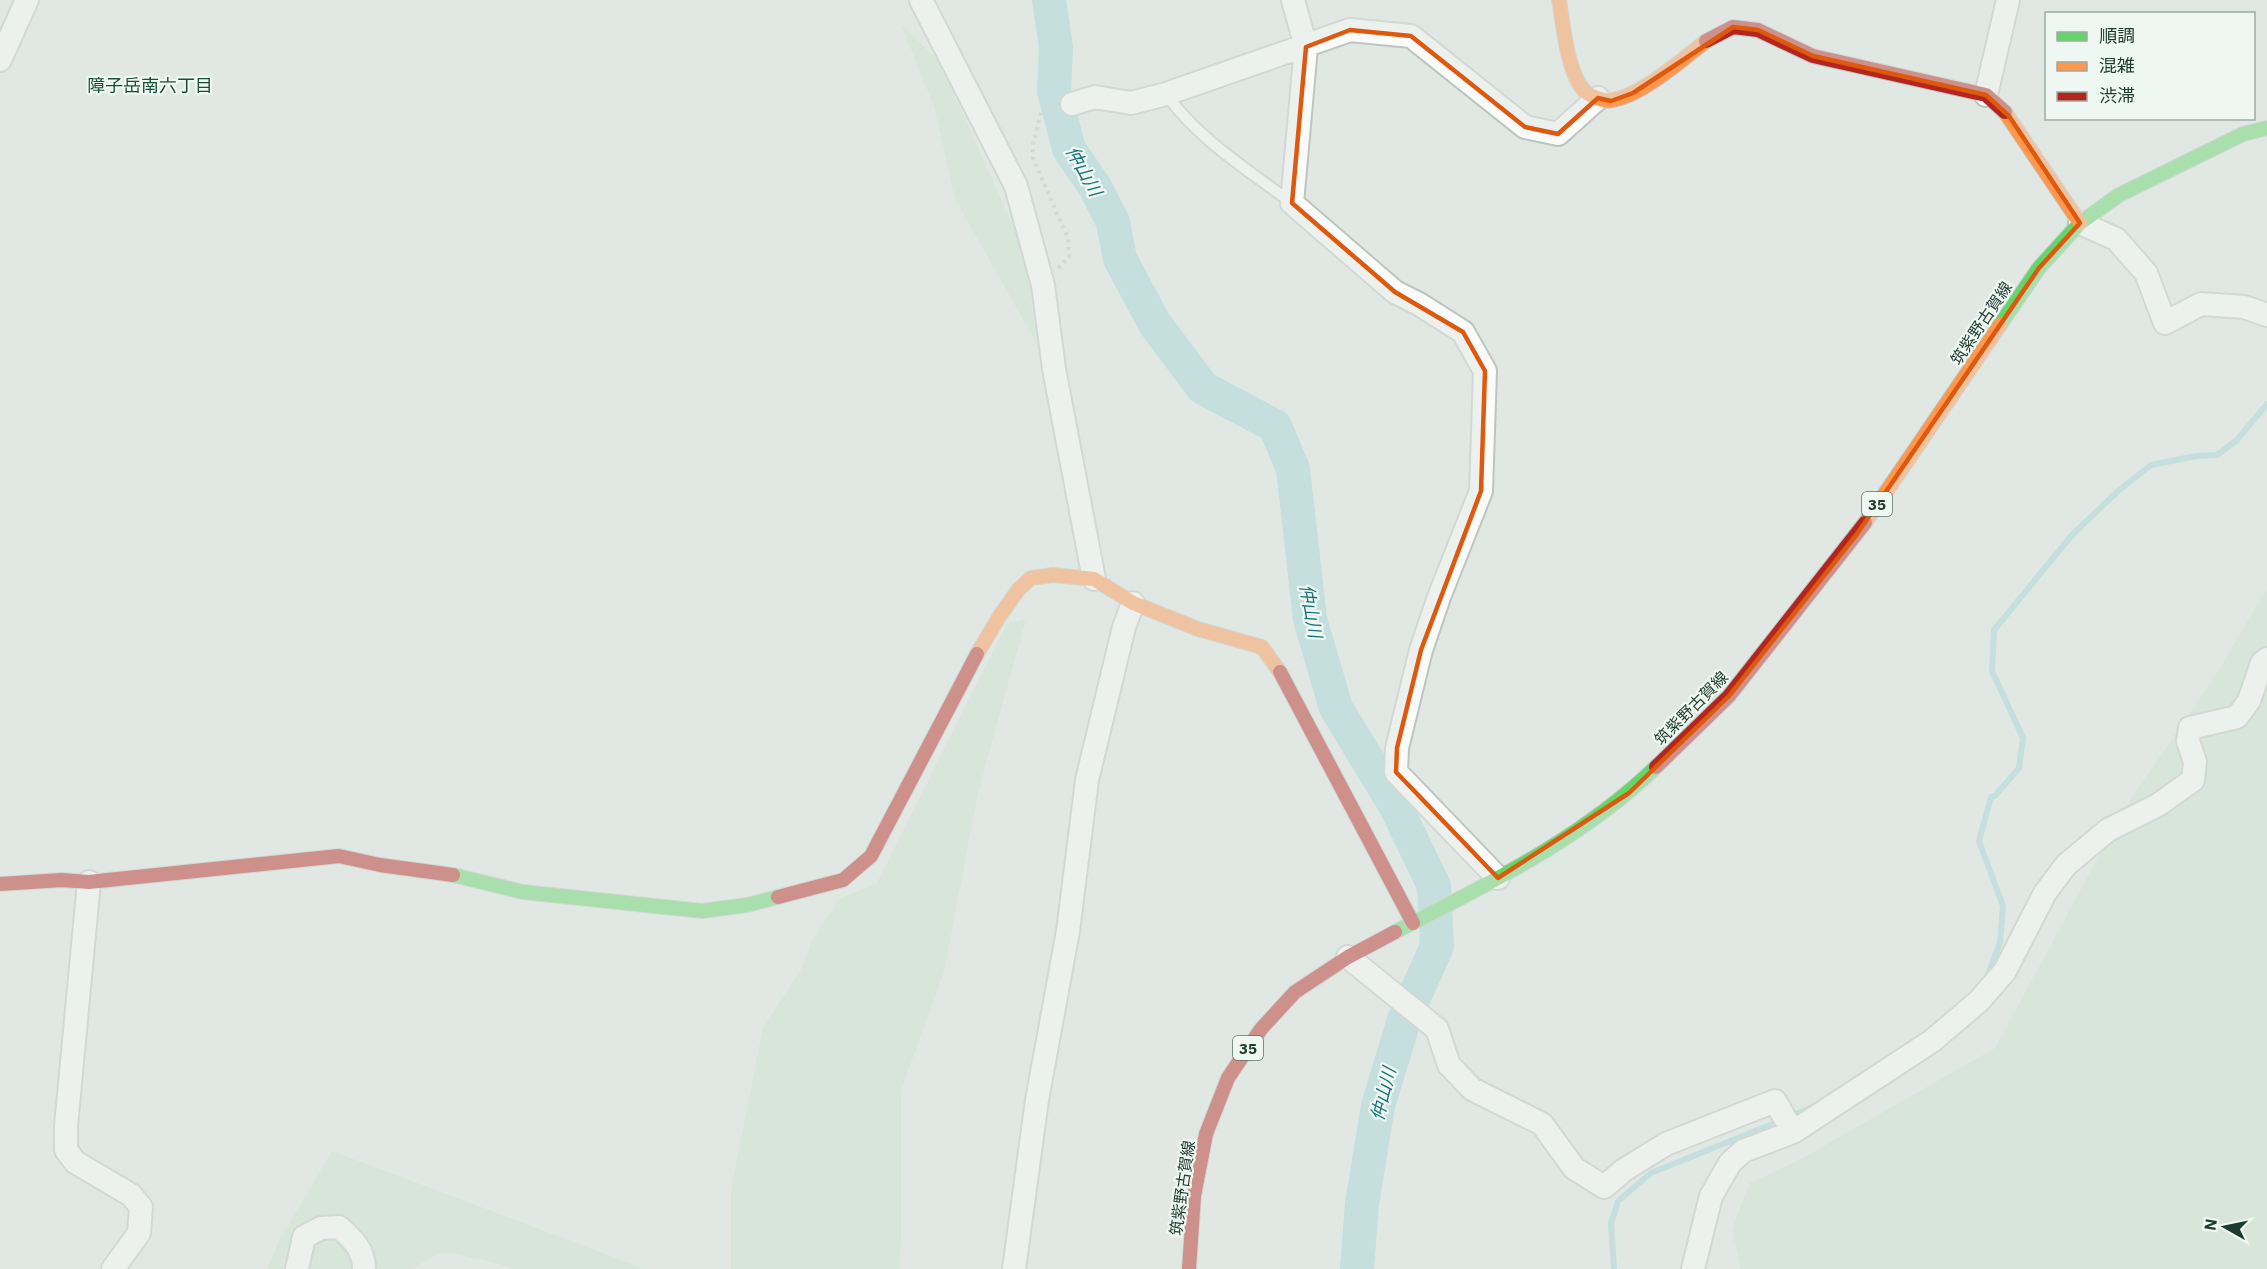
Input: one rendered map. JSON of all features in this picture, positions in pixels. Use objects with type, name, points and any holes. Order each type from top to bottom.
[{"type":"street","points":[[0,60],[27,0]]},
{"type":"street","points":[[921,0],[1016,186],[1041,276],[1054,369],[1094,579]]},
{"type":"street","points":[[1293,0],[1306,47],[1292,203],[1395,292],[1419,304],[1463,332],[1485,371],[1481,491],[1439,597],[1421,650],[1397,748],[1396,772],[1489,883]]},
{"type":"street","points":[[1559,0],[1569,60],[1583,90],[1598,98],[1611,101],[1633,93],[1670,69],[1710,38],[1733,27],[1758,30],[1813,56],[1986,95],[2009,116],[2080,223],[2116,239],[2146,273],[2165,323],[2201,304],[2244,307],[2267,315]]},
{"type":"street","points":[[1986,95],[2008,0]]},
{"type":"street","points":[[1072,104],[1095,97],[1131,103],[1166,94],[1350,30],[1411,36],[1525,127],[1558,134],[1598,98]]},
{"type":"street","name":"筑紫野古賀線","points":[[1189,1269],[1194,1196],[1206,1134],[1228,1078],[1261,1029],[1295,992],[1348,957],[1489,883],[1565,838],[1629,793],[1729,696],[1857,534],[2039,268],[2080,223],[2120,195],[2243,134],[2267,128]]},
{"type":"street","points":[[0,884],[62,880],[89,882],[339,856],[381,865],[464,877],[523,892],[702,911],[747,905],[843,880],[871,856],[965,676],[999,617],[1018,590],[1031,578],[1053,575],[1094,579],[1133,603],[1198,629],[1262,647],[1278,669],[1413,923]]},
{"type":"street","points":[[1014,1269],[1037,1100],[1068,931],[1087,780],[1124,627],[1133,603]]},
{"type":"street","points":[[1693,1269],[1711,1196],[1730,1163],[1743,1151],[1793,1132],[1932,1041],[1979,1001],[2005,971],[2045,893],[2066,866],[2108,830],[2157,805],[2193,780],[2195,762],[2188,741],[2190,728],[2237,717],[2249,701],[2262,663],[2267,659]]},
{"type":"street","points":[[89,882],[66,1126],[66,1150],[75,1162],[131,1195],[141,1207],[139,1233],[113,1269]]},
{"type":"street","points":[[1348,957],[1437,1029],[1449,1065],[1472,1089],[1542,1124],[1574,1168],[1604,1187],[1624,1170],[1666,1144],[1776,1101],[1793,1132]]},
{"type":"street","points":[[297,1269],[304,1237],[321,1228],[339,1227],[356,1242],[364,1262],[364,1269]]},
{"type":"lane","points":[[1166,94],[1178,111],[1204,136],[1292,203]]},
{"type":"path","points":[[1041,276],[1061,267],[1069,257],[1068,239],[1033,158],[1033,144],[1042,109],[1072,104]]},
{"type":"highlighted area","points":[[1733,27],[1758,30],[1813,56],[1986,95],[2009,116],[2080,223],[2039,268],[1857,534],[1729,696],[1629,793],[1498,878],[1396,772],[1397,748],[1421,650],[1481,491],[1485,371],[1463,332],[1395,292],[1292,203],[1306,47],[1350,30],[1411,36],[1525,127],[1558,134],[1598,98],[1611,101],[1633,93]]},
{"type":"green space","points":[[901,24],[940,63],[1025,253],[1037,344],[955,199],[935,109]]},
{"type":"green space","points":[[2267,588],[2267,1269],[1741,1269],[1732,1229],[1750,1183],[1801,1159],[1995,1048],[2125,808],[2219,670]]},
{"type":"green space","points":[[1026,619],[978,792],[944,972],[901,1090],[899,1269],[731,1269],[731,1190],[763,1028],[802,968],[813,938],[839,899],[877,883],[1007,624]]},
{"type":"green space","points":[[332,1151],[645,1269],[514,1269],[486,1260],[442,1252],[411,1269],[267,1269],[279,1241]]},
{"type":"waterway","name":"仲山川","points":[[1049,0],[1056,47],[1054,91],[1069,149],[1095,187],[1113,222],[1120,259],[1155,324],[1203,388],[1275,426],[1293,469],[1310,619],[1336,708],[1395,805],[1434,886],[1437,946],[1404,1020],[1378,1106],[1362,1203],[1357,1269]]},
{"type":"waterway","points":[[1986,979],[2000,943],[2003,906],[1979,841],[1991,797],[1995,796],[2019,768],[2023,738],[1992,671],[1994,630],[2072,535],[2118,491],[2151,465],[2196,456],[2217,455],[2237,440],[2267,404]]},
{"type":"waterway","points":[[1789,1117],[1810,1108]]},
{"type":"waterway","points":[[1614,1269],[1611,1224],[1618,1201],[1651,1173],[1780,1121]]},
{"type":"traffic: fast","points":[[2000,325],[2039,268],[2080,223],[2119,195],[2243,134],[2267,128]]},
{"type":"traffic: fast","points":[[1395,932],[1532,859],[1597,817],[1656,767]]},
{"type":"traffic: fast","points":[[453,875],[523,892],[702,911],[747,905],[778,897]]},
{"type":"traffic: slow","points":[[1559,0],[1566,46],[1573,71],[1585,92],[1601,99],[1612,100],[1636,92],[1706,41]]},
{"type":"traffic: slow","points":[[2005,112],[2080,223]]},
{"type":"traffic: slow","points":[[1865,523],[2000,325]]},
{"type":"traffic: slow","points":[[977,654],[1018,590],[1031,578],[1053,575],[1094,579],[1133,603],[1198,629],[1262,647],[1280,672]]},
{"type":"traffic: jam","points":[[1706,41],[1733,27],[1758,30],[1813,56],[1986,95],[2005,112]]},
{"type":"traffic: jam","points":[[1656,767],[1729,696],[1865,523]]},
{"type":"traffic: jam","points":[[778,897],[843,880],[871,856],[977,654]]},
{"type":"traffic: jam","points":[[1280,672],[1413,923]]},
{"type":"traffic: jam","points":[[0,884],[62,880],[89,882],[339,856],[380,865],[453,875]]},
{"type":"traffic: jam","points":[[1189,1269],[1194,1196],[1206,1134],[1228,1078],[1261,1029],[1295,992],[1348,957],[1395,932]]},
{"type":"district","name":"障子岳南六丁目","points":[[150,85]]}]
